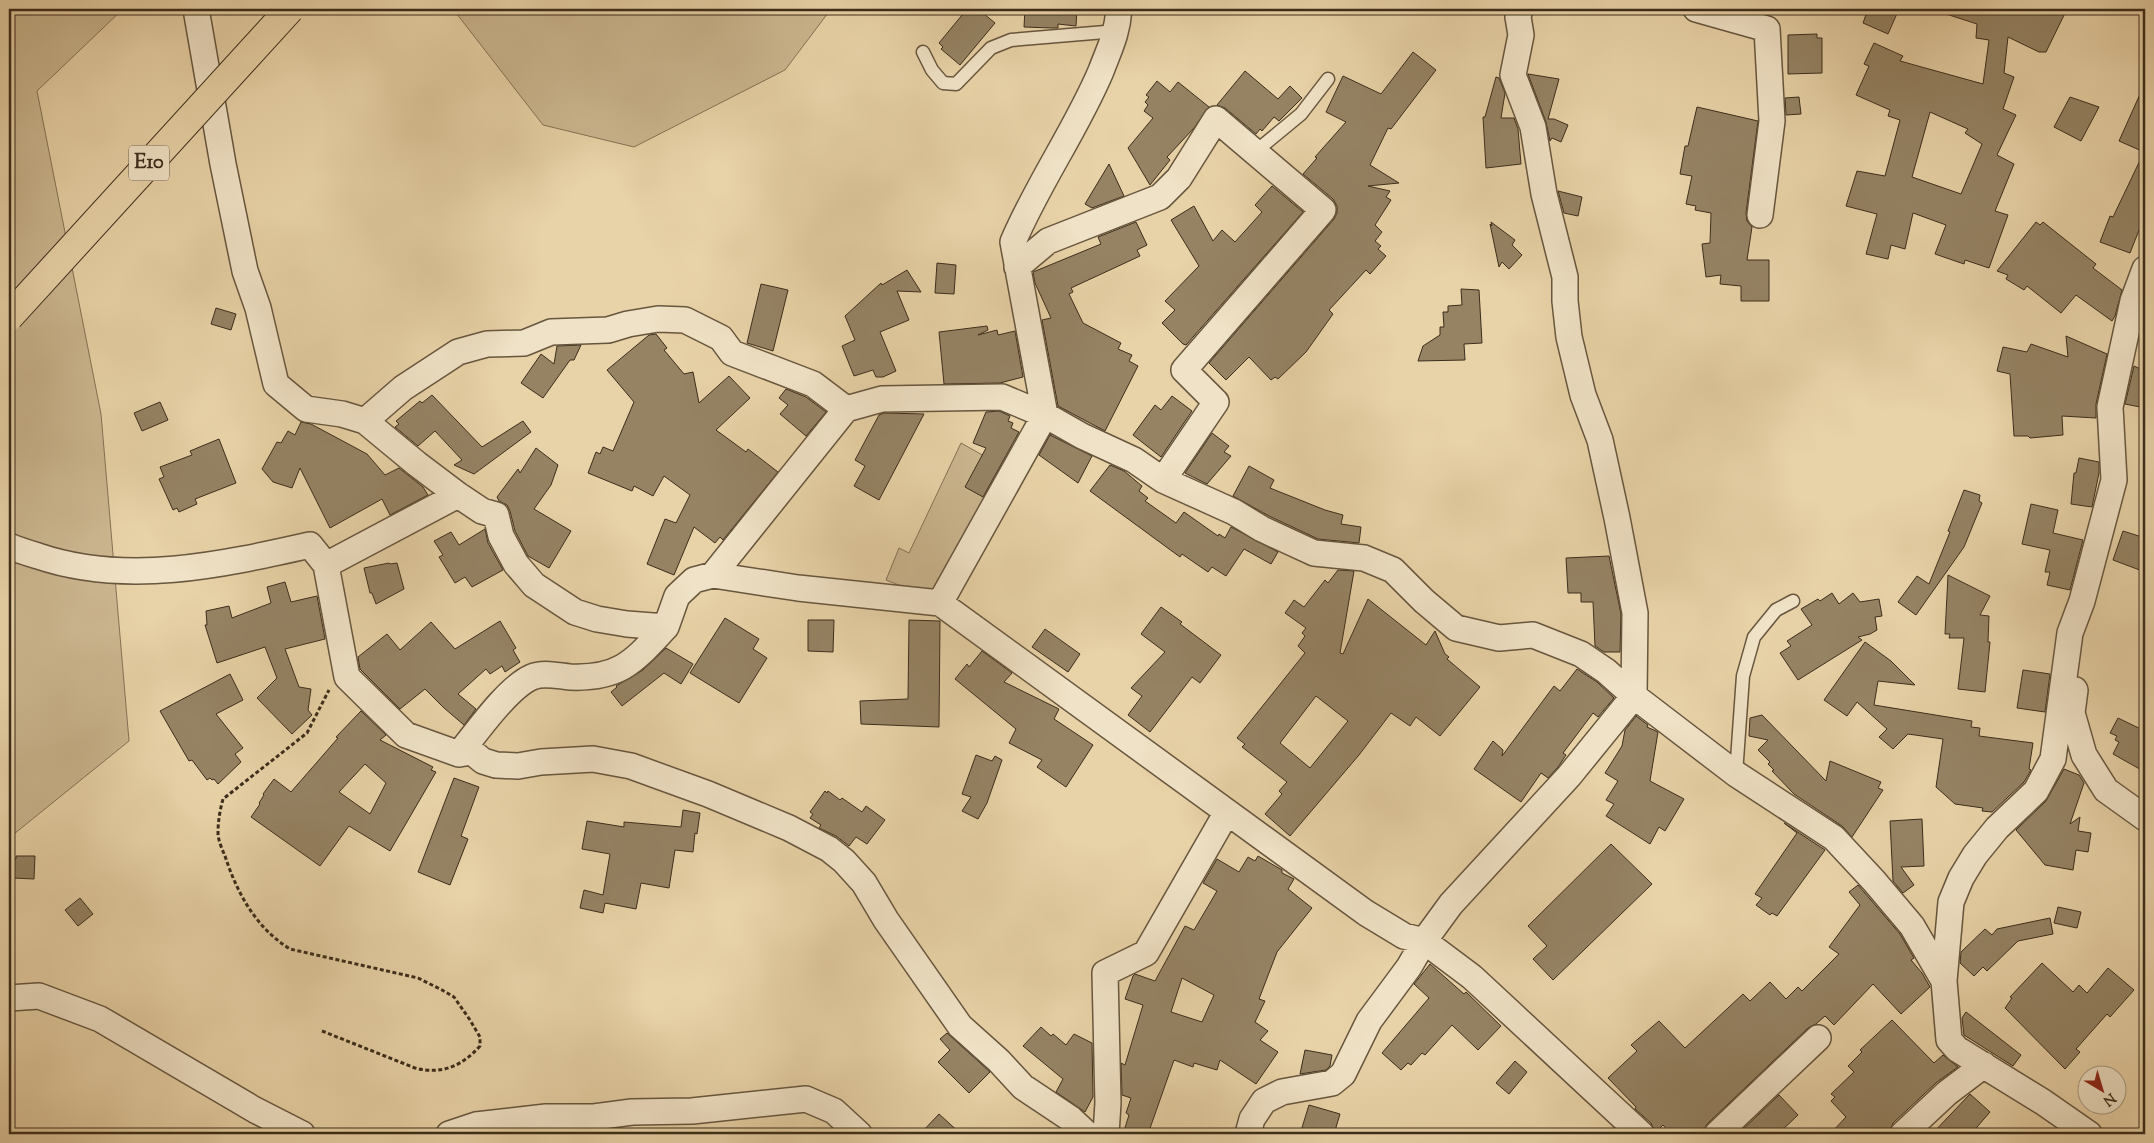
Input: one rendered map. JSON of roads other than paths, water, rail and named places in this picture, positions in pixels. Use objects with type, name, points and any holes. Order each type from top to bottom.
[{"type":"highway","name":"E10","points":[[9,317],[290,9]]},
{"type":"street","points":[[196,9],[224,164],[246,271],[258,308],[276,384],[306,410],[342,414],[366,421],[417,464],[458,495],[482,511],[496,514],[502,536],[516,564],[534,585],[574,612],[627,624],[666,626]]},
{"type":"street","points":[[1248,1134],[1252,1119],[1264,1101],[1282,1092],[1332,1083],[1343,1074],[1369,1021],[1409,967],[1424,941],[1451,904],[1569,776],[1634,696],[1635,613],[1617,518],[1600,440],[1583,395],[1569,337],[1565,301],[1565,277],[1544,194],[1533,127],[1513,75],[1521,35],[1518,17],[1520,9]]},
{"type":"street","points":[[1696,9],[1766,30],[1772,121],[1760,215]]},
{"type":"street","points":[[940,603],[1045,415],[1013,242],[1024,215],[1088,102],[1118,20]]},
{"type":"street","points":[[1017,267],[1048,240],[1160,197],[1179,178],[1216,119],[1323,210],[1184,370],[1216,402],[1163,480]]},
{"type":"street","points":[[2089,1134],[2043,1102],[1957,1049],[1949,1040],[1944,981],[1951,902],[1961,878],[1975,855],[1997,828],[2036,791],[2053,759],[2070,633],[2082,601],[2114,480],[2110,407],[2133,302],[2145,268]]},
{"type":"street","points":[[366,421],[403,388],[458,352],[487,344],[524,343],[551,332],[608,330],[628,324],[658,319],[686,320],[722,338],[732,353],[814,384],[846,409]]},
{"type":"street","points":[[713,575],[846,409],[882,399],[1002,397],[1045,415],[1082,436],[1134,460],[1163,480],[1234,512],[1262,529],[1314,553],[1364,558],[1392,570],[1456,628],[1499,638],[1533,635],[1581,654],[1606,671],[1634,696],[1736,774],[1834,838],[1912,926],[1944,981]]},
{"type":"street","points":[[326,565],[458,495]]},
{"type":"street","points":[[9,546],[53,562],[97,570],[142,572],[230,563],[310,545],[326,565],[347,677],[406,735],[459,754],[472,752],[482,761],[496,765],[518,766],[541,762],[593,758],[631,766],[708,794],[789,828],[829,849],[844,861],[864,883],[886,920],[960,1026],[999,1061],[1023,1087],[1071,1119],[1088,1134]]},
{"type":"street","points":[[459,754],[506,697],[533,677],[544,675],[588,678],[607,675],[635,660],[666,626],[676,596],[694,580],[713,575],[798,588],[940,603],[1366,913],[1404,936],[1424,941],[1472,977],[1641,1134]]},
{"type":"street","points":[[2082,601],[2081,632],[2072,713],[2084,755],[2106,790],[2141,813]]},
{"type":"street","points":[[1106,1134],[1108,1103],[1105,973],[1146,952],[1227,812]]},
{"type":"street","points":[[9,998],[39,996],[100,1019],[247,1106],[302,1134]]},
{"type":"street","points":[[1717,1134],[1818,1038]]},
{"type":"street","points":[[1903,1134],[1947,1093],[1984,1065]]},
{"type":"street","points":[[449,1134],[476,1125],[546,1117],[594,1117],[632,1112],[692,1111],[806,1099],[834,1111],[859,1134]]},
{"type":"lane","points":[[923,52],[932,70],[943,82],[956,84],[991,48],[1011,40],[1118,20]]},
{"type":"lane","points":[[1255,152],[1302,114],[1328,79]]},
{"type":"lane","points":[[1736,774],[1744,676],[1754,637],[1776,610],[1793,601]]}]
